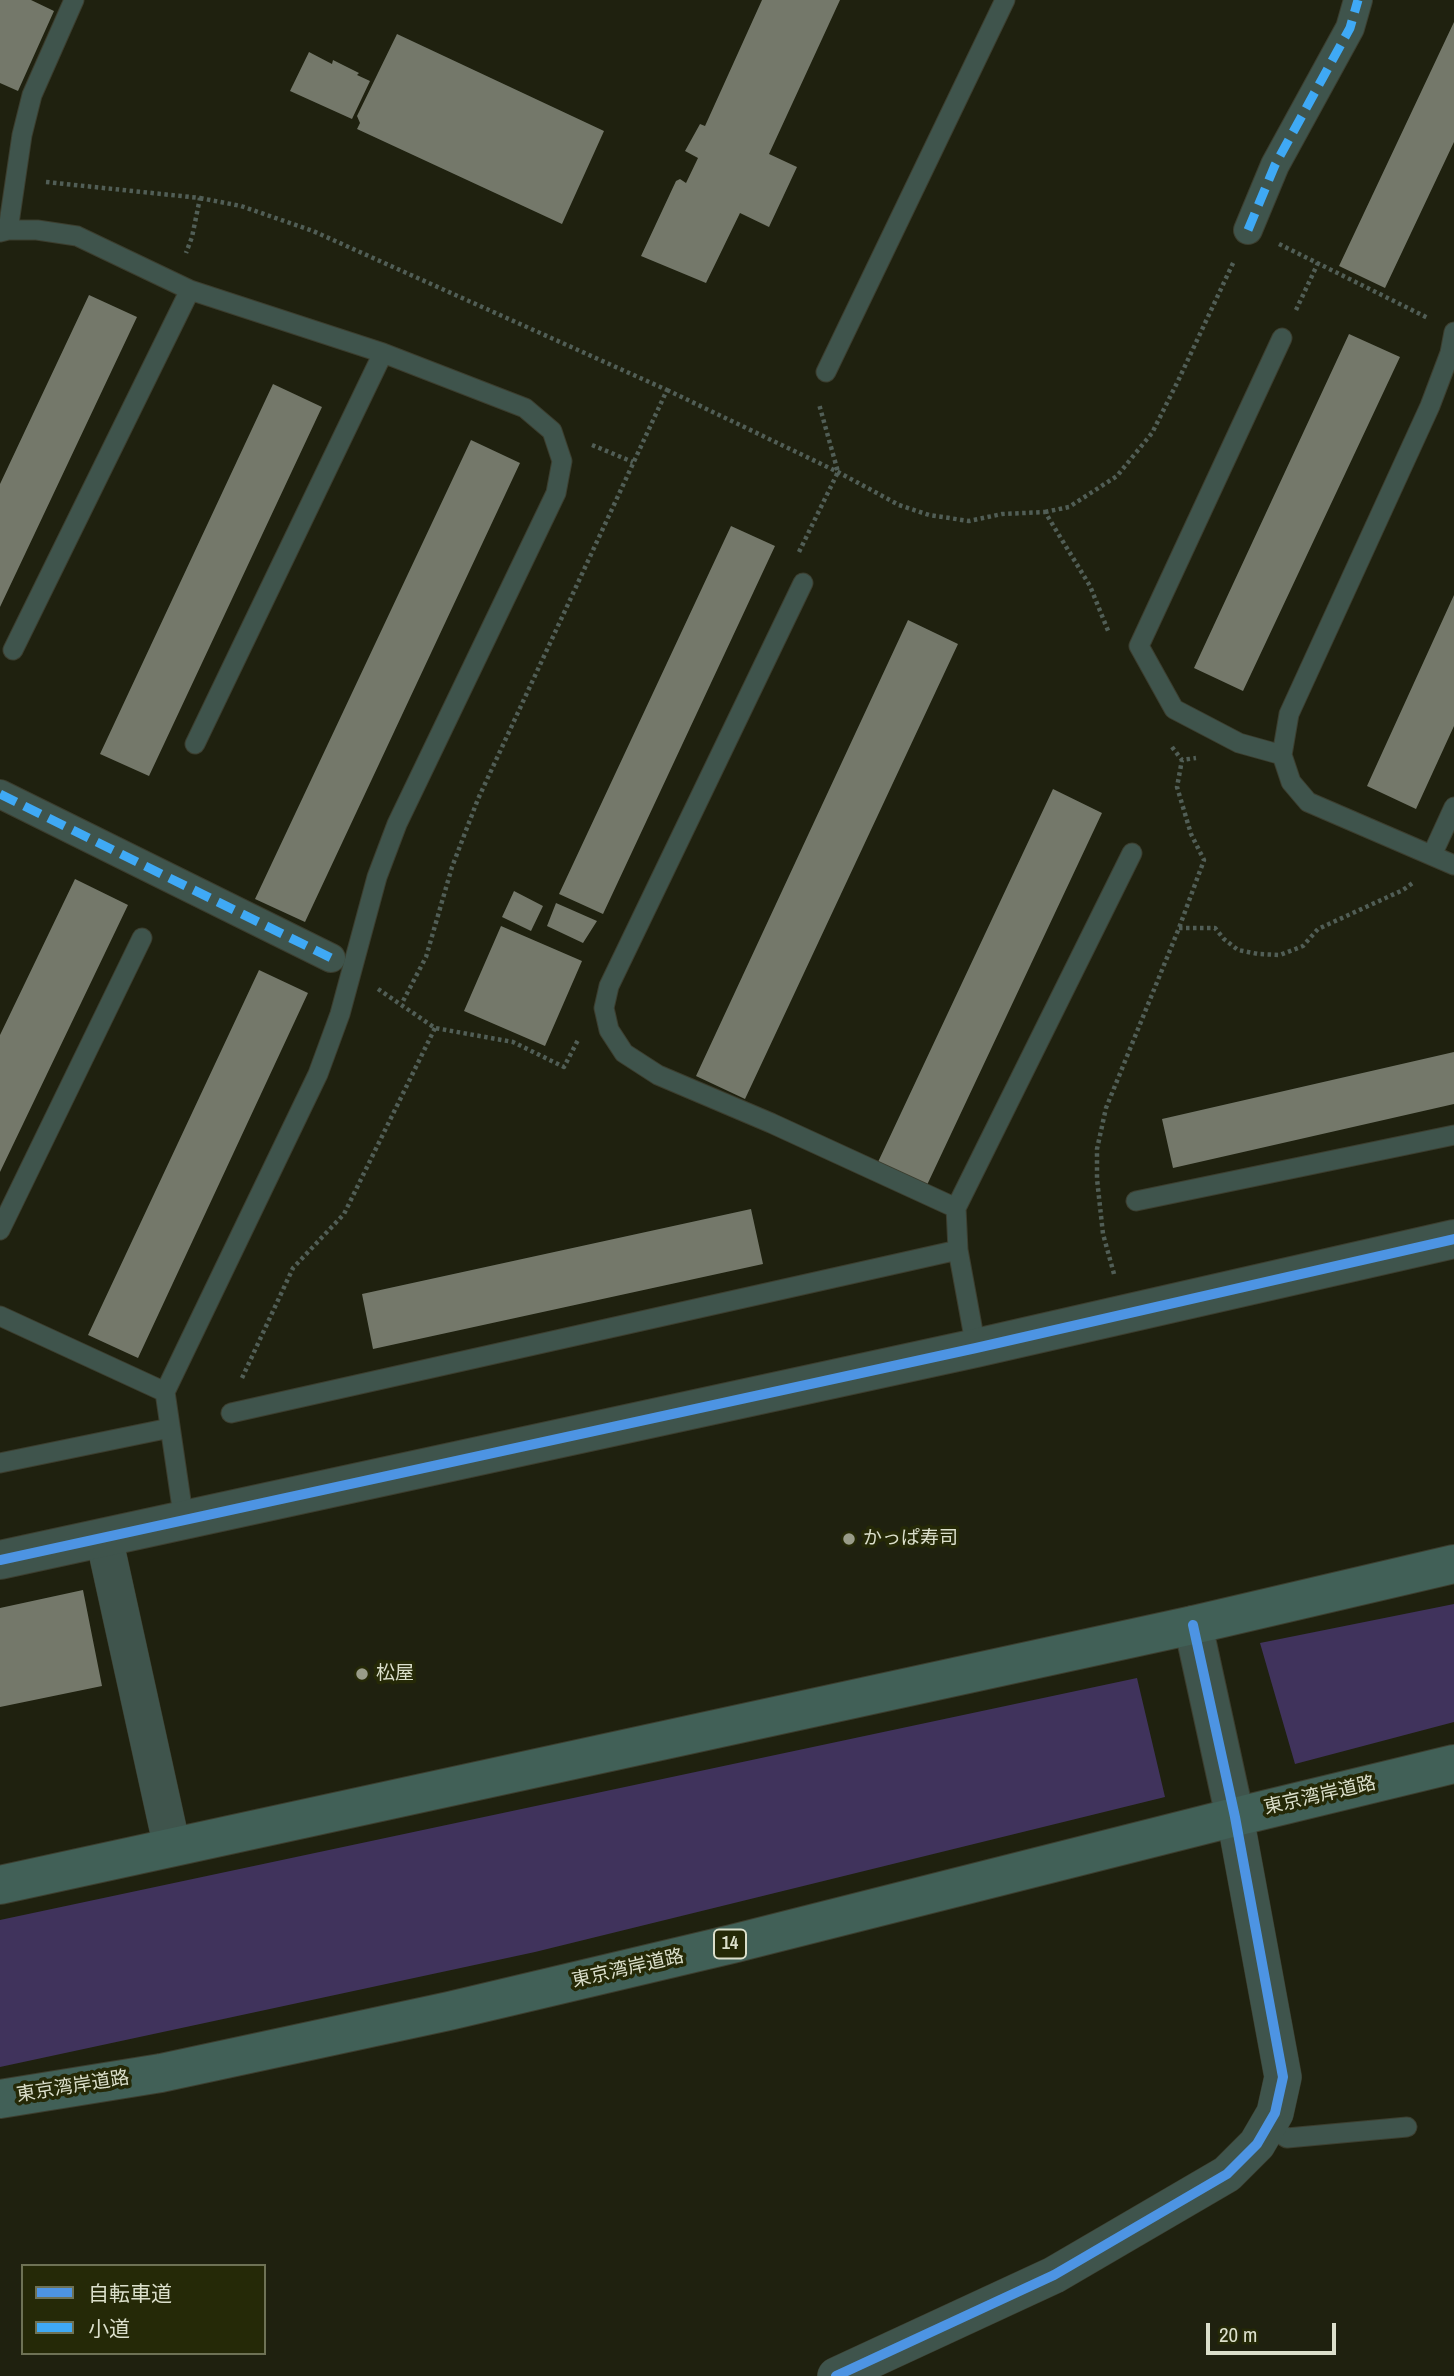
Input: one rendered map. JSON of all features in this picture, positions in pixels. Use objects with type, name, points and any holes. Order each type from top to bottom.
[{"type":"highway","points":[[0,1885],[1193,1625],[1454,1564]]},
{"type":"highway","name":"東京湾岸道路","points":[[0,2099],[161,2073],[449,2011],[1017,1874],[1235,1816],[1454,1765]]},
{"type":"street","points":[[1248,230],[1275,165],[1350,28],[1358,0]]},
{"type":"street","points":[[0,794],[331,958]]},
{"type":"street","points":[[0,1560],[976,1349],[1454,1239]]},
{"type":"street","points":[[104,1538],[172,1847]]},
{"type":"street","points":[[835,2376],[1066,2269],[1227,2174],[1257,2144],[1275,2113],[1283,2077],[1235,1816],[1193,1625]]},
{"type":"lane","points":[[75,0],[32,95],[4,231],[37,230],[77,236],[190,290],[383,353],[525,408],[552,431],[562,461],[556,493],[397,824],[377,877],[340,1014],[318,1074],[165,1392],[184,1521]]},
{"type":"lane","points":[[827,372],[1005,0]]},
{"type":"lane","points":[[13,650],[190,290]]},
{"type":"lane","points":[[1454,332],[1450,352],[1430,406],[1289,714],[1282,755],[1291,782],[1308,802],[1454,865]]},
{"type":"lane","points":[[1282,338],[1139,646],[1174,709],[1239,743],[1282,755]]},
{"type":"lane","points":[[195,744],[383,353]]},
{"type":"lane","points":[[803,583],[609,986],[604,1008],[609,1030],[624,1053],[658,1075],[957,1208]]},
{"type":"lane","points":[[1432,855],[1454,807]]},
{"type":"lane","points":[[976,1349],[958,1250],[957,1208],[1132,853]]},
{"type":"lane","points":[[0,1230],[142,938]]},
{"type":"lane","points":[[1136,1201],[1454,1135]]},
{"type":"lane","points":[[231,1413],[958,1250]]},
{"type":"lane","points":[[0,1316],[165,1392]]},
{"type":"lane","points":[[0,1463],[170,1428]]},
{"type":"lane","points":[[1268,2126],[1287,2138],[1407,2127]]},
{"type":"path","points":[[44,182],[200,198],[241,206],[313,231],[667,390],[838,472],[900,505],[929,515],[970,521],[1003,514],[1045,512],[1069,507],[1117,476],[1152,433],[1248,230],[1432,320]]},
{"type":"path","points":[[182,263],[192,237],[200,198]]},
{"type":"path","points":[[1282,338],[1318,263]]},
{"type":"path","points":[[803,583],[788,577],[838,472],[814,386],[827,372]]},
{"type":"path","points":[[402,1003],[426,957],[452,867],[478,799],[667,390]]},
{"type":"path","points":[[580,441],[633,462]]},
{"type":"path","points":[[1045,512],[1090,586],[1113,643]]},
{"type":"path","points":[[1116,1282],[1103,1234],[1097,1180],[1097,1149],[1106,1108],[1204,860],[1191,834],[1177,787],[1182,760],[1168,741]]},
{"type":"path","points":[[1182,760],[1206,757]]},
{"type":"path","points":[[1179,928],[1215,928],[1238,950],[1280,955],[1303,946],[1318,929],[1403,890],[1417,879],[1432,855]]},
{"type":"path","points":[[368,982],[435,1028],[513,1042],[564,1067],[579,1039],[609,1030]]},
{"type":"path","points":[[241,1379],[293,1268],[344,1214],[435,1028]]},
{"type":"shaded area","points":[[1454,1604],[1454,1722],[1295,1764],[1260,1643]]},
{"type":"shaded area","points":[[1137,1678],[1165,1797],[535,1952],[0,2067],[0,1920]]},
{"type":"building","points":[[0,0],[31,0],[54,11],[18,91],[0,83]]},
{"type":"building","points":[[762,0],[840,0],[769,154],[797,167],[769,227],[740,213],[706,283],[641,256],[676,181],[680,179],[686,183],[698,158],[685,151],[700,124],[705,126]]},
{"type":"building","points":[[1454,22],[1454,142],[1385,288],[1339,266]]},
{"type":"building","points":[[397,34],[604,131],[562,224],[357,129],[360,123],[357,116]]},
{"type":"building","points":[[309,52],[332,64],[333,60],[370,81],[352,119],[290,91]]},
{"type":"building","points":[[89,295],[137,317],[0,607],[0,484]]},
{"type":"building","points":[[1349,334],[1400,357],[1243,691],[1194,668]]},
{"type":"building","points":[[273,384],[322,407],[149,776],[100,754]]},
{"type":"building","points":[[471,440],[520,463],[305,922],[255,899]]},
{"type":"building","points":[[731,526],[775,546],[603,914],[559,894]]},
{"type":"building","points":[[1454,595],[1454,726],[1416,809],[1367,786]]},
{"type":"building","points":[[908,620],[958,644],[745,1099],[696,1076]]},
{"type":"building","points":[[1053,789],[1102,813],[927,1185],[878,1162]]},
{"type":"building","points":[[75,879],[128,905],[0,1172],[0,1035]]},
{"type":"building","points":[[514,891],[543,906],[531,931],[502,917]]},
{"type":"building","points":[[556,903],[597,921],[583,943],[547,926]]},
{"type":"building","points":[[501,926],[582,961],[545,1046],[464,1011]]},
{"type":"building","points":[[259,970],[308,993],[138,1358],[88,1335]]},
{"type":"building","points":[[1454,1052],[1454,1104],[1173,1168],[1162,1119]]},
{"type":"building","points":[[751,1209],[763,1264],[373,1349],[362,1294]]},
{"type":"building","points":[[83,1590],[102,1686],[0,1707],[0,1608]]},
{"type":"marked path","points":[[1248,230],[1275,165],[1350,28],[1358,0]]},
{"type":"marked path","points":[[0,794],[331,958]]},
{"type":"cycle path","points":[[0,1560],[976,1348],[1454,1239]]},
{"type":"cycle path","points":[[836,2376],[1054,2275],[1227,2174],[1257,2144],[1275,2113],[1283,2077],[1235,1817],[1193,1625]]},
{"type":"place","name":"かっぱ寿司","points":[[849,1539]]},
{"type":"place","name":"松屋","points":[[362,1674]]}]
